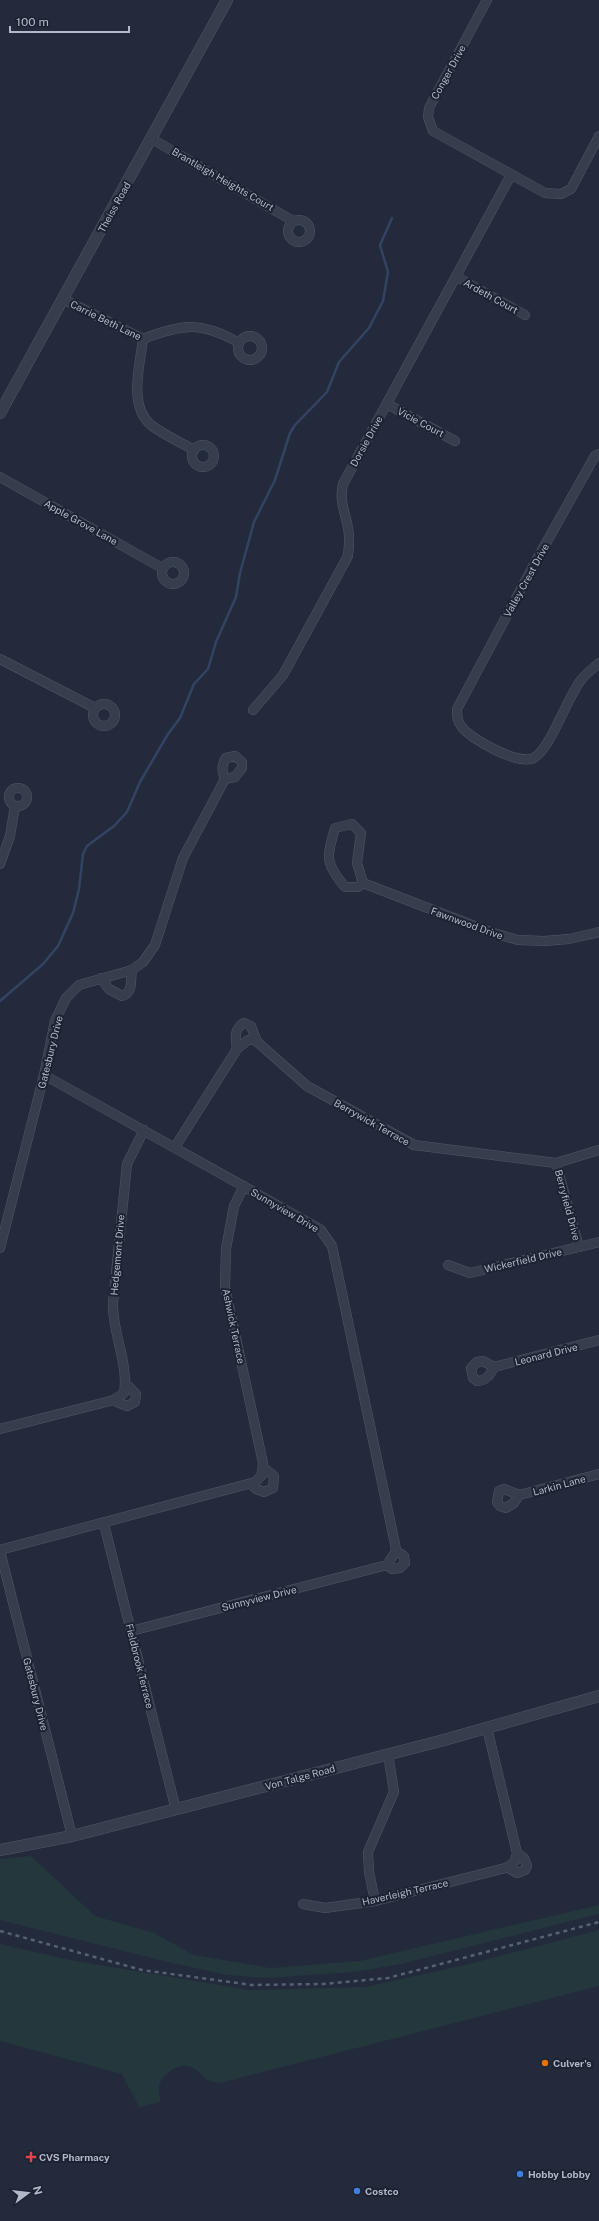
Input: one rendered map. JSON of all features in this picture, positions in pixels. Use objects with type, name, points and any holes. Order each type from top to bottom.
[{"type":"street","name":"Theiss Road","points":[[0,413],[152,139],[227,0]]},
{"type":"street","name":"Conger Drive","points":[[487,0],[429,108],[428,117],[433,131],[545,193],[561,194],[571,189],[599,136]]},
{"type":"street","name":"Brantleigh Heights Court","points":[[152,139],[293,221]]},
{"type":"street","name":"Dorsie Drive","points":[[253,710],[283,675],[348,556],[348,528],[341,506],[340,495],[343,484],[457,277],[511,175]]},
{"type":"street","name":"Ardeth Court","points":[[457,277],[525,315]]},
{"type":"street","name":"Carrie Beth Lane","points":[[63,299],[143,339],[163,332],[194,326],[207,328],[239,343]]},
{"type":"street","points":[[143,339],[139,370],[138,405],[150,424],[194,450]]},
{"type":"street","name":"Vicie Court","points":[[387,404],[455,441]]},
{"type":"street","name":"Valley Crest Drive","points":[[599,454],[595,456],[536,559],[457,709],[457,718],[461,727],[471,736],[515,759],[526,760],[534,758],[541,751],[581,681],[599,663]]},
{"type":"street","name":"Apple Grove Lane","points":[[0,477],[162,568]]},
{"type":"street","points":[[0,659],[95,708]]},
{"type":"street","name":"Gatesbury Drive","points":[[0,1248],[44,1075],[55,1021],[66,998],[79,985],[132,970],[143,962],[155,945],[183,858],[225,779]]},
{"type":"street","points":[[0,864],[10,836],[15,806]]},
{"type":"street","name":"Fawnwood Drive","points":[[352,824],[361,833],[357,863],[363,883],[358,887],[345,886],[335,875],[328,856],[335,828],[352,824]]},
{"type":"street","name":"Fawnwood Drive","points":[[363,883],[490,932],[518,940],[544,941],[569,939],[599,932]]},
{"type":"street","points":[[101,978],[108,989],[122,996],[127,994],[131,988],[132,970]]},
{"type":"street","name":"Berrywick Terrace","points":[[237,1049],[236,1034],[239,1026],[244,1023],[251,1026],[257,1042],[307,1086],[414,1145],[556,1163],[599,1150]]},
{"type":"street","points":[[175,1147],[237,1049],[248,1040],[257,1042]]},
{"type":"street","name":"Sunnyview Drive","points":[[44,1075],[320,1229],[332,1246],[396,1551],[404,1556],[405,1563],[400,1568],[392,1569],[388,1566],[132,1631]]},
{"type":"street","name":"Hedgemont Drive","points":[[115,1399],[116,1402],[127,1406],[135,1402],[136,1394],[126,1384],[112,1315],[127,1164],[144,1130]]},
{"type":"street","name":"Berryfield Drive","points":[[556,1163],[579,1247]]},
{"type":"street","name":"Ashwick Terrace","points":[[244,1186],[234,1206],[226,1249],[225,1287],[263,1467],[274,1476],[273,1488],[270,1491],[264,1492],[256,1489],[251,1484]]},
{"type":"street","name":"Wickerfield Drive","points":[[448,1265],[470,1273],[599,1242]]},
{"type":"street","name":"Leonard Drive","points":[[494,1367],[599,1340]]},
{"type":"street","points":[[0,1430],[115,1399],[124,1393],[126,1384]]},
{"type":"street","points":[[0,1551],[251,1484],[262,1475],[263,1467]]},
{"type":"street","name":"Larkin Lane","points":[[519,1495],[599,1474]]},
{"type":"street","name":"Fieldbrook Terrace","points":[[104,1524],[176,1810]]},
{"type":"street","name":"Gatesbury Drive","points":[[0,1551],[72,1836]]},
{"type":"street","points":[[388,1566],[396,1551]]},
{"type":"street","name":"Von Talge Road","points":[[0,1850],[72,1836],[176,1810],[487,1728],[599,1696]]},
{"type":"street","name":"Haverleigh Terrace","points":[[302,1904],[325,1908],[375,1901],[507,1867],[517,1873],[525,1870],[528,1866],[526,1860],[517,1853],[487,1728]]},
{"type":"street","points":[[375,1901],[369,1872],[368,1852],[394,1792],[388,1754]]},
{"type":"street","points":[[507,1867],[514,1861],[517,1853]]},
{"type":"shaded area","points":[[31,1856],[95,1916],[154,1933],[194,1955],[270,1968],[360,1961],[599,1905],[599,1914],[401,1964],[355,1972],[266,1978],[227,1975],[176,1964],[0,1920],[0,1859]]},
{"type":"shaded area","points":[[599,1930],[599,1986],[220,2083],[206,2079],[191,2067],[177,2067],[165,2075],[159,2085],[160,2102],[139,2107],[122,2074],[0,2041],[0,1944],[70,1960],[250,1990],[365,1987],[465,1965]]},
{"type":"waterway","points":[[0,1001],[43,964],[58,946],[73,913],[79,889],[83,854],[87,846],[114,826],[127,812],[140,782],[168,734],[180,718],[194,684],[208,669],[216,642],[236,597],[240,573],[254,522],[275,480],[290,433],[295,425],[327,392],[339,362],[369,328],[383,301],[388,272],[380,245],[392,218]]},
{"type":"railway","points":[[0,1931],[142,1970],[252,1985],[323,1984],[388,1978],[599,1922]]},
{"type":"place","name":"Culver's","points":[[545,2063]]},
{"type":"place","name":"CVS Pharmacy","points":[[31,2157]]},
{"type":"place","name":"Hobby Lobby","points":[[520,2174]]},
{"type":"place","name":"Costco","points":[[357,2191]]}]
